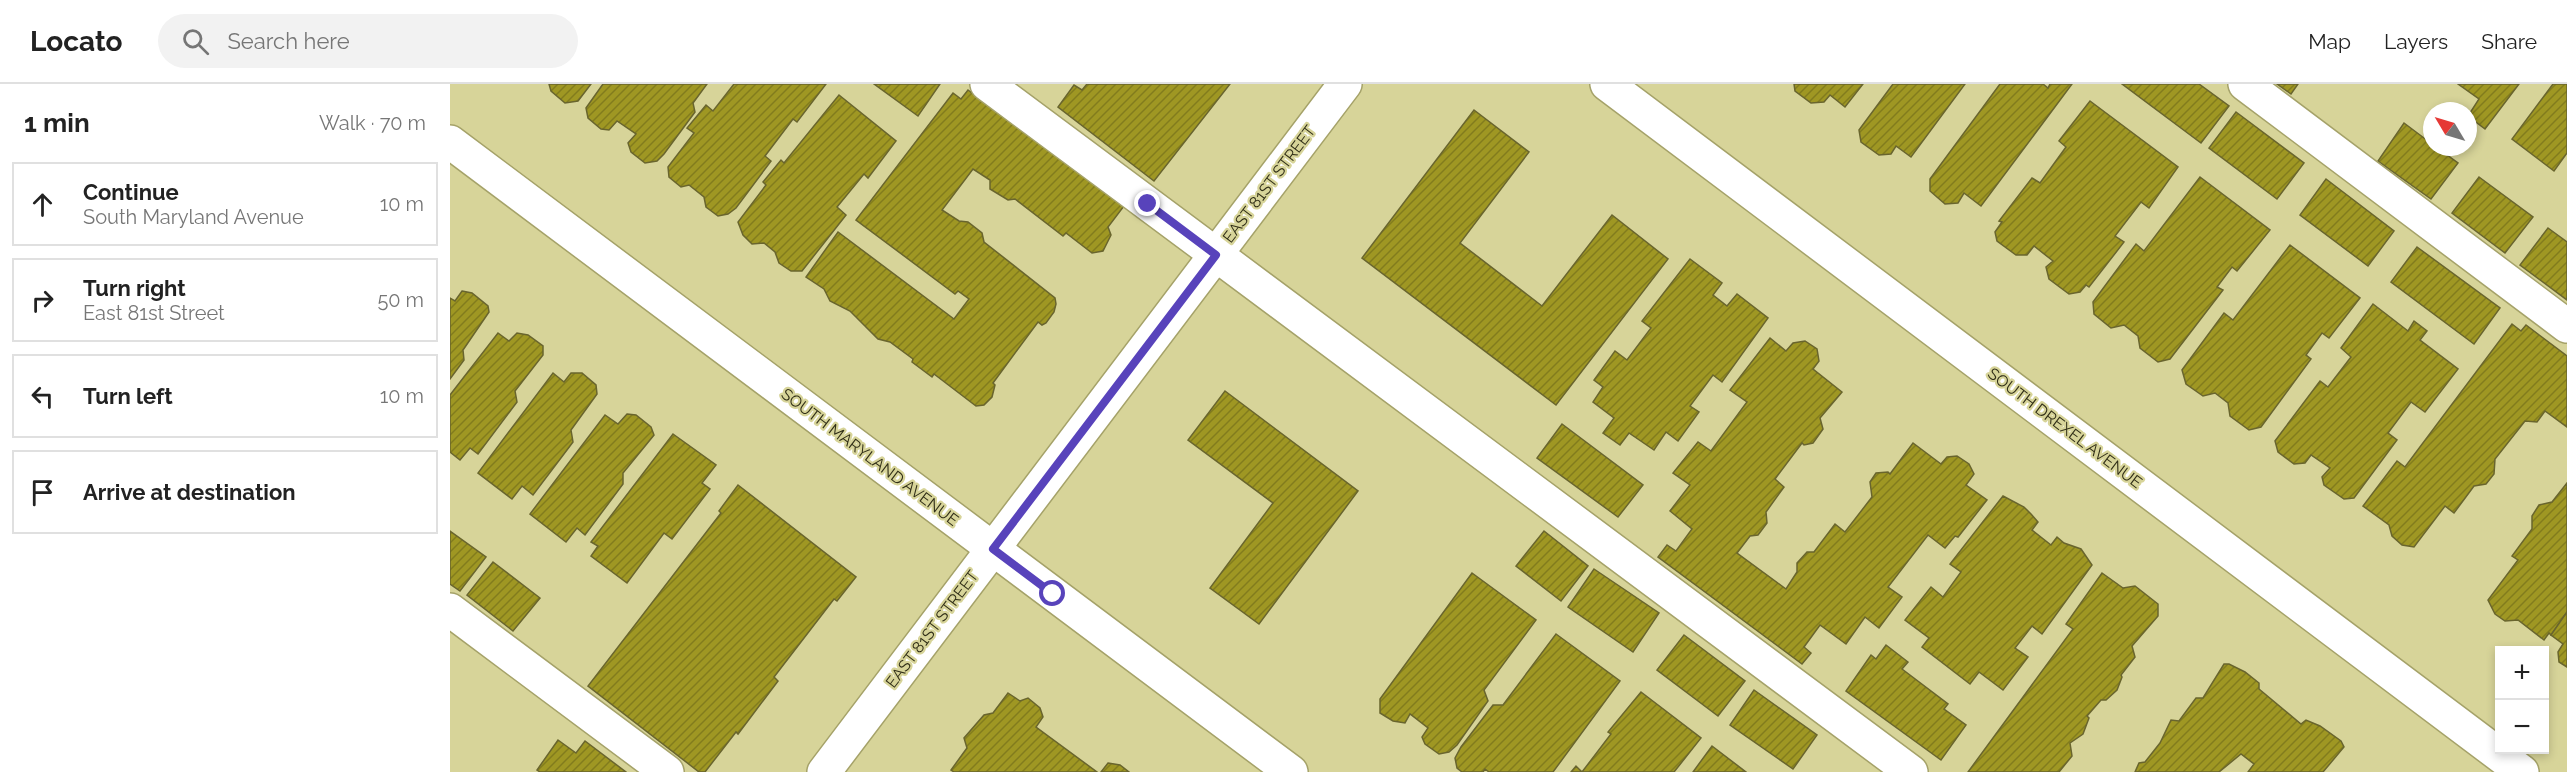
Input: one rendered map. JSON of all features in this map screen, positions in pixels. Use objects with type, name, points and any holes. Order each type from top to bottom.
[{"type":"street","points":[[987,84],[1911,772]]},
{"type":"street","name":"EAST 81ST STREET","points":[[824,772],[1345,84]]},
{"type":"street","name":"SOUTH DREXEL AVENUE","points":[[1607,84],[2522,772]]},
{"type":"street","points":[[2245,84],[2567,326]]},
{"type":"street","name":"SOUTH MARYLAND AVENUE","points":[[450,142],[1291,772]]},
{"type":"street","points":[[450,610],[667,772]]},
{"type":"building","points":[[549,84],[591,84],[578,101],[565,103],[551,91]]},
{"type":"building","points":[[603,84],[707,84],[693,103],[695,112],[664,154],[657,161],[645,163],[631,152],[628,143],[636,134],[617,121],[609,130],[601,129],[588,118],[586,108]]},
{"type":"building","points":[[734,84],[826,84],[797,122],[793,119],[765,156],[771,161],[736,208],[728,214],[718,216],[706,207],[704,197],[689,185],[681,187],[669,177],[668,167],[694,133],[687,128],[706,105],[713,111]]},
{"type":"building","points":[[874,84],[940,84],[918,116]]},
{"type":"building","points":[[1087,84],[1230,84],[1154,181],[1058,107],[1074,85],[1082,90]]},
{"type":"building","points":[[1794,84],[1863,84],[1845,107],[1830,95],[1824,102],[1811,103],[1795,91]]},
{"type":"building","points":[[1893,84],[1965,84],[1911,157],[1896,146],[1891,154],[1879,155],[1861,142],[1859,130]]},
{"type":"building","points":[[2000,84],[2043,84],[2048,88],[2050,84],[2072,84],[1981,206],[1964,193],[1958,203],[1945,204],[1930,191],[1930,179]]},
{"type":"building","points":[[2122,84],[2199,84],[2229,106],[2201,143]]},
{"type":"building","points":[[2277,84],[2298,84],[2291,94]]},
{"type":"building","points":[[2458,84],[2519,84],[2485,129],[2477,123],[2479,99]]},
{"type":"building","points":[[2553,84],[2567,84],[2567,153],[2554,171],[2512,139]]},
{"type":"building","points":[[968,90],[1124,206],[1108,227],[1111,235],[1103,251],[1092,253],[1066,233],[1063,236],[1015,199],[1008,200],[990,189],[990,180],[973,169],[942,210],[959,221],[968,222],[982,233],[984,242],[1055,298],[1054,312],[1046,323],[1042,325],[1038,322],[993,383],[995,385],[992,397],[984,405],[976,406],[934,374],[932,377],[890,342],[878,339],[850,311],[830,301],[824,289],[806,277],[838,232],[954,319],[969,299],[958,291],[955,294],[856,220],[953,93],[961,99]]},
{"type":"building","points":[[839,95],[896,141],[868,178],[864,174],[837,207],[846,215],[802,271],[791,271],[779,263],[775,252],[764,243],[752,244],[743,235],[738,222],[766,185],[763,182],[781,160],[784,163]]},
{"type":"building","points":[[2090,101],[2178,167],[2149,208],[2141,202],[2115,236],[2124,242],[2089,287],[2086,285],[2080,292],[2069,294],[2049,279],[2046,267],[2053,261],[2034,246],[2027,255],[2016,255],[1997,241],[1995,232],[2002,222],[1999,221],[2032,178],[2040,183],[2066,147],[2059,141]]},
{"type":"building","points":[[1474,110],[1529,152],[1460,243],[1542,306],[1612,215],[1668,259],[1556,405],[1362,258]]},
{"type":"building","points":[[2236,112],[2304,163],[2277,199],[2209,148]]},
{"type":"building","points":[[2404,123],[2423,137],[2423,156],[2448,156],[2458,163],[2431,199],[2378,161]]},
{"type":"building","points":[[2200,177],[2270,230],[2237,271],[2232,267],[2217,287],[2223,290],[2170,359],[2158,362],[2140,348],[2138,336],[2124,325],[2111,328],[2094,314],[2093,302],[2136,244],[2144,251]]},
{"type":"building","points":[[2479,177],[2533,217],[2505,253],[2452,213]]},
{"type":"building","points":[[2326,179],[2394,231],[2368,266],[2300,215]]},
{"type":"building","points":[[2548,228],[2567,242],[2567,300],[2520,265]]},
{"type":"building","points":[[2290,245],[2360,298],[2329,338],[2322,333],[2306,355],[2311,359],[2261,427],[2249,430],[2230,416],[2228,403],[2215,393],[2203,396],[2186,384],[2182,370],[2224,313],[2233,320]]},
{"type":"building","points":[[2417,247],[2500,308],[2474,344],[2391,282]]},
{"type":"building","points":[[1690,259],[1722,283],[1713,295],[1727,306],[1737,294],[1768,318],[1722,382],[1713,375],[1690,406],[1699,412],[1678,441],[1666,432],[1654,450],[1629,433],[1620,445],[1603,433],[1614,418],[1593,402],[1603,387],[1594,380],[1615,351],[1627,360],[1651,328],[1642,321]]},
{"type":"building","points":[[462,291],[472,293],[488,306],[489,312],[463,350],[464,360],[450,379],[450,298],[455,301]]},
{"type":"building","points":[[2373,304],[2408,331],[2414,321],[2427,331],[2420,340],[2458,369],[2425,412],[2411,402],[2388,433],[2397,440],[2354,498],[2344,499],[2324,485],[2322,477],[2330,468],[2311,455],[2305,463],[2294,464],[2278,452],[2275,441],[2320,381],[2328,387],[2351,357],[2341,348]]},
{"type":"building","points":[[2512,324],[2521,331],[2526,325],[2567,356],[2567,427],[2545,411],[2537,422],[2525,421],[2495,459],[2494,474],[2486,484],[2474,486],[2454,513],[2445,506],[2414,547],[2402,545],[2392,536],[2389,525],[2363,506],[2397,461],[2405,467]]},
{"type":"building","points":[[498,333],[509,341],[517,333],[528,335],[543,346],[543,355],[515,391],[517,402],[478,454],[470,448],[460,460],[450,452],[450,395]]},
{"type":"building","points":[[1770,338],[1786,351],[1793,343],[1805,341],[1817,349],[1819,361],[1813,369],[1842,392],[1820,418],[1823,429],[1813,443],[1804,445],[1802,443],[1775,479],[1784,487],[1766,512],[1767,523],[1758,535],[1750,536],[1737,553],[1786,589],[1797,572],[1797,563],[1807,552],[1814,552],[1835,524],[1845,532],[1872,497],[1870,482],[1876,473],[1888,472],[1890,474],[1913,443],[1941,464],[1947,457],[1957,456],[1969,464],[1974,474],[1966,485],[1987,500],[1958,537],[1955,536],[1945,548],[1928,535],[1888,587],[1902,597],[1879,628],[1865,617],[1846,644],[1820,625],[1804,647],[1811,653],[1802,664],[1658,557],[1667,545],[1676,551],[1692,529],[1670,511],[1690,485],[1673,473],[1698,442],[1711,451],[1747,402],[1730,390]]},
{"type":"building","points":[[553,373],[564,382],[571,373],[582,373],[596,385],[597,394],[571,430],[573,442],[533,495],[522,486],[512,499],[478,473]]},
{"type":"building","points":[[1225,391],[1358,491],[1259,624],[1210,588],[1273,503],[1188,440]]},
{"type":"building","points":[[627,414],[636,415],[651,427],[654,435],[623,473],[623,484],[585,535],[577,528],[566,542],[530,514],[605,415],[618,424]]},
{"type":"building","points":[[1562,424],[1643,485],[1618,517],[1537,458]]},
{"type":"building","points":[[673,434],[716,465],[702,483],[710,489],[672,539],[664,533],[627,583],[591,556],[598,546],[591,542]]},
{"type":"building","points":[[2567,483],[2567,612],[2551,635],[2549,633],[2544,640],[2518,620],[2505,621],[2495,614],[2488,600],[2518,560],[2512,556],[2532,529],[2532,516],[2539,505],[2552,502]]},
{"type":"building","points":[[738,485],[856,577],[837,601],[834,599],[774,677],[778,681],[738,734],[736,732],[705,772],[699,772],[588,686],[721,513],[719,511]]},
{"type":"building","points":[[2003,496],[2024,507],[2031,514],[2038,522],[2032,530],[2051,545],[2057,537],[2064,543],[2081,549],[2092,565],[2042,634],[2032,626],[2015,648],[2028,657],[2003,690],[1979,672],[1970,684],[1922,647],[1929,638],[1905,620],[1931,587],[1943,597],[1961,572],[1950,564]]},
{"type":"building","points":[[450,531],[486,557],[460,591],[450,584]]},
{"type":"building","points":[[1544,531],[1588,566],[1561,601],[1516,566]]},
{"type":"building","points":[[493,562],[540,598],[513,631],[467,595]]},
{"type":"building","points":[[1594,569],[1659,613],[1633,652],[1568,607]]},
{"type":"building","points":[[1472,573],[1536,620],[1484,690],[1488,701],[1457,745],[1449,752],[1439,754],[1425,744],[1422,737],[1428,728],[1410,714],[1405,723],[1393,721],[1380,713],[1380,699]]},
{"type":"building","points":[[2102,573],[2123,588],[2135,586],[2158,604],[2158,616],[2132,646],[2135,657],[2121,675],[2117,690],[2106,700],[2101,700],[2087,716],[2089,718],[2083,734],[2070,743],[2072,756],[2059,772],[1968,772],[2073,629],[2066,624]]},
{"type":"building","points":[[2567,612],[2567,667],[2559,662],[2558,652],[2563,644],[2551,635]]},
{"type":"building","points":[[1556,634],[1620,681],[1553,772],[1489,772],[1485,769],[1483,772],[1462,772],[1457,768],[1455,758],[1461,747],[1493,705],[1503,705]]},
{"type":"building","points":[[1684,635],[1745,681],[1718,716],[1657,670]]},
{"type":"building","points":[[1886,645],[1908,662],[1902,669],[1948,704],[1944,709],[1966,725],[1941,760],[1846,691],[1871,655],[1876,659]]},
{"type":"building","points":[[2224,664],[2245,672],[2259,683],[2259,689],[2301,724],[2306,720],[2320,726],[2341,741],[2344,747],[2323,772],[2248,772],[2254,764],[2241,754],[2219,772],[2135,772],[2139,763],[2145,762],[2160,743],[2171,720],[2179,721],[2196,698],[2203,698]]},
{"type":"building","points":[[1754,690],[1817,735],[1793,769],[1730,725]]},
{"type":"building","points":[[1641,692],[1701,738],[1674,772],[1582,772],[1611,734],[1608,732]]},
{"type":"building","points":[[1008,693],[1020,701],[1028,698],[1040,708],[1043,717],[1036,727],[1097,772],[954,772],[951,770],[967,748],[964,738],[984,715],[993,713]]},
{"type":"building","points":[[558,740],[576,753],[585,741],[626,772],[540,772],[537,770]]},
{"type":"building","points":[[1712,746],[1746,772],[1693,772]]},
{"type":"building","points":[[1108,763],[1120,765],[1129,772],[1101,772]]},
{"type":"building","points":[[1576,766],[1582,772],[1571,772]]},
{"type":"route","points":[[1053,594],[993,549],[1216,255],[1148,204]]}]
